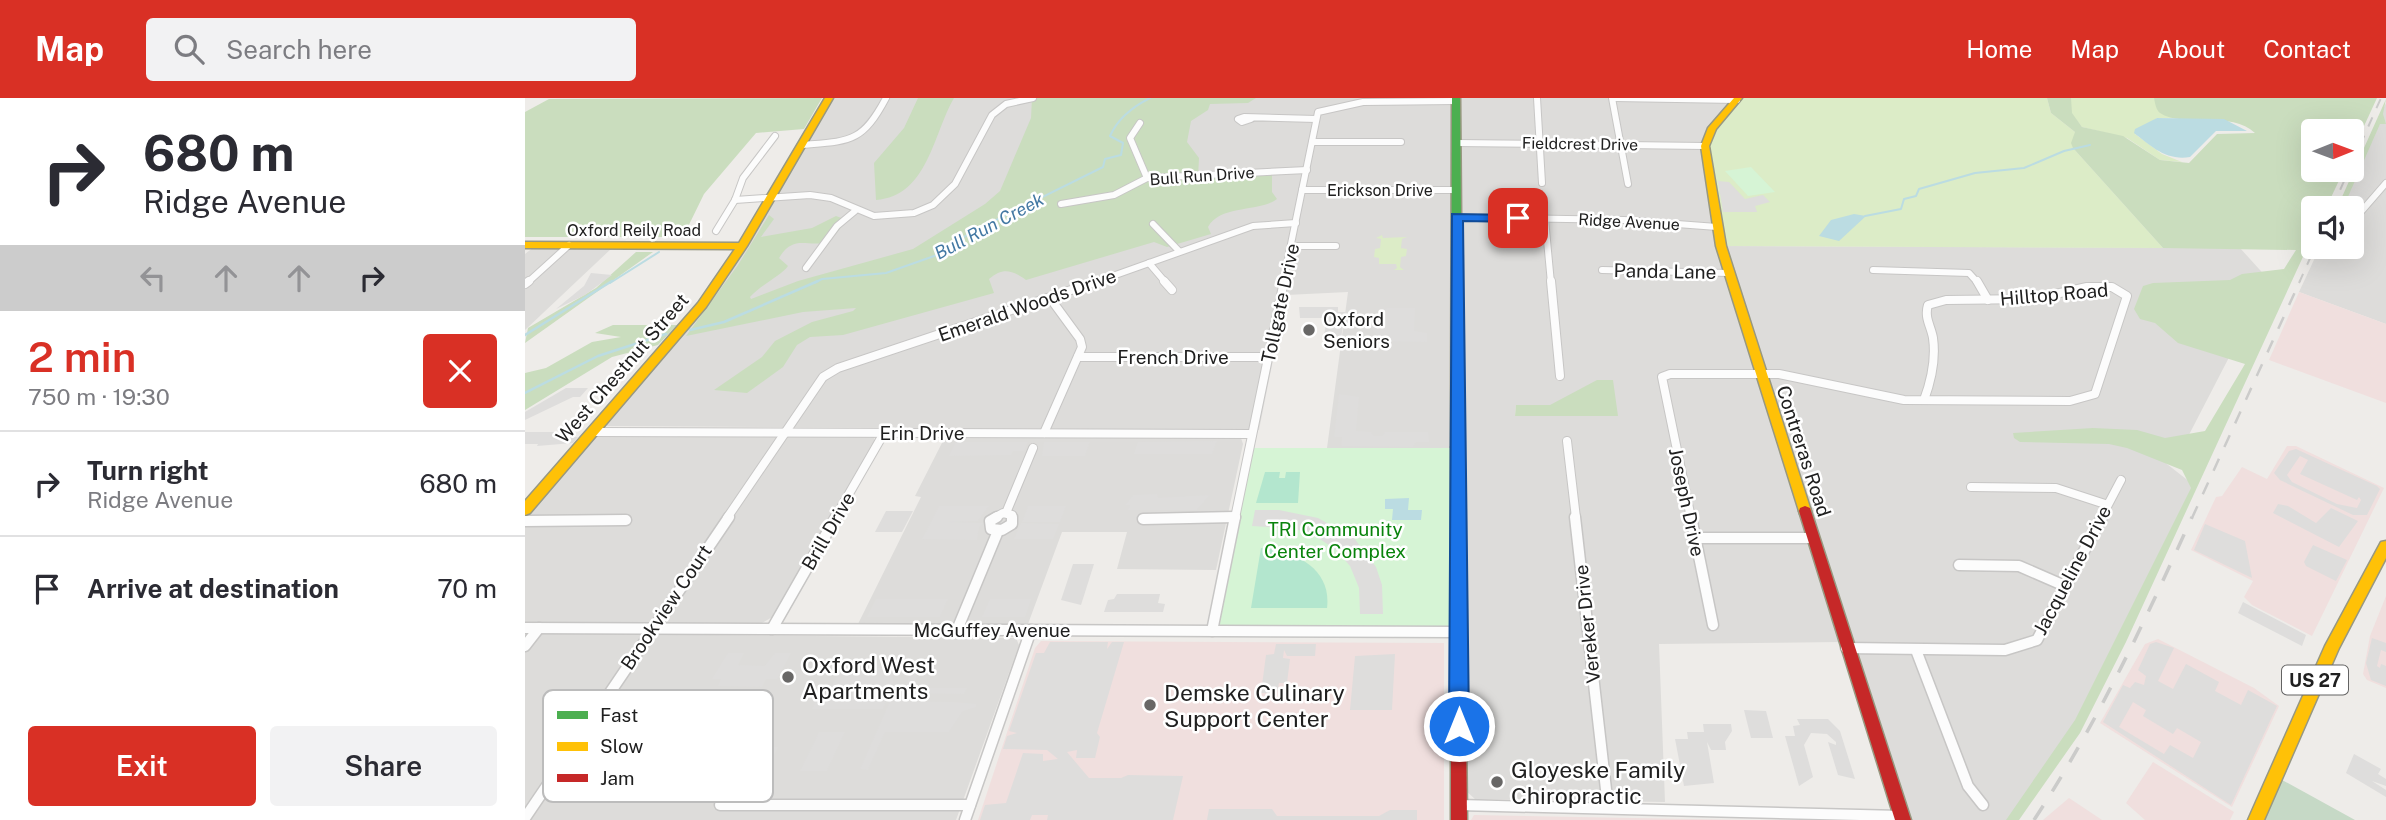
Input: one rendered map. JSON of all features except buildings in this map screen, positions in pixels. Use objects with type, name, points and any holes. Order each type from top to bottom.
[{"type":"main road","name":"West Chestnut Street","points":[[528,504],[702,305],[742,246],[829,98]]},
{"type":"main road","points":[[1456,99],[1459,820]]},
{"type":"main road","points":[[1705,146],[1711,128],[1738,99]]},
{"type":"main road","name":"Contreras Road","points":[[1705,146],[1717,226],[1728,272],[1902,818]]},
{"type":"main road","name":"Oxford Reily Road","points":[[525,245],[742,246]]},
{"type":"main road","name":"US 27","points":[[2256,820],[2316,677],[2386,546]]},
{"type":"street","points":[[802,145],[861,137],[871,129],[886,98]]},
{"type":"street","points":[[735,200],[828,197],[855,211],[873,216],[901,216],[944,198],[958,180],[996,111],[1006,100],[1033,98]]},
{"type":"street","points":[[1537,98],[1542,183]]},
{"type":"street","points":[[1628,184],[1614,98],[1738,99]]},
{"type":"street","points":[[1251,118],[1316,118],[1322,108],[1337,102],[1456,99]]},
{"type":"street","name":"Tollgate Drive","points":[[1212,631],[1316,118]]},
{"type":"street","points":[[1140,123],[1130,138],[1140,156],[1147,178]]},
{"type":"street","points":[[716,230],[735,200],[734,193],[740,182],[765,153],[775,136]]},
{"type":"street","points":[[1312,142],[1401,142]]},
{"type":"street","name":"Fieldcrest Drive","points":[[1456,143],[1705,146]]},
{"type":"street","name":"Bull Run Drive","points":[[1061,204],[1114,195],[1147,178],[1307,170]]},
{"type":"street","points":[[2364,208],[2386,183]]},
{"type":"street","name":"Erickson Drive","points":[[1303,190],[1457,190]]},
{"type":"street","points":[[806,268],[837,226],[855,211]]},
{"type":"street","name":"Ridge Avenue","points":[[1457,217],[1717,226]]},
{"type":"street","points":[[1545,219],[1560,376]]},
{"type":"street","name":"Emerald Woods Drive","points":[[784,432],[816,384],[830,372],[1261,224],[1296,223]]},
{"type":"street","points":[[1153,224],[1179,251]]},
{"type":"street","points":[[525,284],[569,245]]},
{"type":"street","points":[[1291,246],[1336,246]]},
{"type":"street","points":[[1149,263],[1172,290]]},
{"type":"street","name":"Panda Lane","points":[[1602,270],[1728,272]]},
{"type":"street","points":[[1873,270],[1969,273],[1988,300]]},
{"type":"street","name":"Hilltop Road","points":[[1661,380],[1670,374],[1760,374],[1829,382],[1879,396],[1924,400],[2070,401],[2095,394],[2122,319],[2127,296],[2112,287],[2087,287],[2033,299],[1946,300],[1928,305],[1926,317],[1933,339],[1931,383],[1924,400]]},
{"type":"street","points":[[1044,433],[1082,343],[1050,298]]},
{"type":"street","name":"French Drive","points":[[1078,357],[1268,358]]},
{"type":"street","name":"Joseph Drive","points":[[1661,380],[1713,625]]},
{"type":"street","name":"Erin Drive","points":[[593,432],[1252,434]]},
{"type":"street","name":"Brookview Court","points":[[611,690],[784,432]]},
{"type":"street","name":"Brill Drive","points":[[772,629],[884,433]]},
{"type":"street","name":"Vereker Drive","points":[[1567,441],[1608,807]]},
{"type":"street","points":[[957,629],[998,531],[991,529],[990,521],[1006,513],[1033,449]]},
{"type":"street","name":"Jacqueline Drive","points":[[1846,648],[2005,650],[2028,645],[2044,631],[2105,504],[2121,480]]},
{"type":"street","points":[[1971,487],[2047,485],[2066,488],[2105,504]]},
{"type":"street","points":[[1143,519],[1235,517]]},
{"type":"street","points":[[525,521],[626,520]]},
{"type":"street","points":[[1695,538],[1812,538]]},
{"type":"street","points":[[1959,565],[2019,566],[2065,586]]},
{"type":"street","name":"McGuffey Avenue","points":[[525,628],[1458,632]]},
{"type":"street","points":[[525,646],[539,628]]},
{"type":"street","points":[[965,820],[1031,630]]},
{"type":"street","points":[[1916,650],[1968,786],[1983,805]]},
{"type":"street","name":"Brookview Court","points":[[525,818],[543,791]]},
{"type":"street","points":[[720,805],[970,804]]},
{"type":"street","points":[[1459,805],[1608,807],[1902,818]]},
{"type":"shaded area","points":[[831,98],[1453,98],[1450,448],[1327,448],[1348,292],[1286,295],[1259,430],[607,426],[607,421],[727,279]]},
{"type":"shaded area","points":[[1459,98],[1735,98],[1712,124],[1703,142],[1712,215],[1840,642],[1659,644],[1665,802],[1475,799],[1465,790]],"holes":[[[1516,405],[1550,405],[1618,416],[1515,416]]]},
{"type":"shaded area","points":[[2386,103],[2386,324],[2299,292],[2314,259],[2364,259],[2364,196],[2343,196],[2350,182],[2364,182],[2364,151]]},
{"type":"shaded area","points":[[1718,181],[1729,182],[1745,199],[1763,195],[1770,202],[1755,206],[1757,212],[1723,212]]},
{"type":"shaded area","points":[[1723,246],[2240,248],[2269,280],[2178,456],[2158,457],[2195,486],[2077,728],[2014,820],[1907,820]]},
{"type":"shaded area","points":[[534,247],[613,247],[525,330],[525,254]]},
{"type":"shaded area","points":[[591,273],[612,275],[585,295],[556,309],[584,286]]},
{"type":"shaded area","points":[[2299,292],[2386,324],[2386,403],[2269,360]]},
{"type":"shaded area","points":[[1299,307],[1338,307],[1338,312],[1345,312],[1340,345],[1323,341],[1327,318],[1300,318]]},
{"type":"shaded area","points":[[1387,308],[1415,308],[1414,331],[1427,333],[1427,342],[1382,341],[1368,326]]},
{"type":"shaded area","points":[[566,388],[588,388],[580,397],[573,397],[525,420],[525,412]]},
{"type":"shaded area","points":[[1339,394],[1359,397],[1356,431],[1371,432],[1374,436],[1382,436],[1385,432],[1428,432],[1429,442],[1416,442],[1413,447],[1341,446],[1342,437],[1334,437]]},
{"type":"shaded area","points":[[525,432],[561,432],[557,437],[578,437],[573,443],[537,446],[538,444],[525,444]]},
{"type":"shaded area","points":[[599,436],[874,437],[875,442],[774,616],[762,623],[717,623],[710,635],[1016,638],[1019,645],[956,820],[525,820],[525,517],[591,440]]},
{"type":"shaded area","points":[[945,437],[1241,438],[1243,444],[1216,570],[1117,569],[1127,532],[1062,532],[1028,624],[858,624],[921,497],[915,496]]},
{"type":"shaded area","points":[[1217,441],[1212,454],[1134,454],[1138,442]]},
{"type":"shaded area","points":[[956,442],[1028,442],[1024,451],[1013,451],[1011,455],[949,456]]},
{"type":"shaded area","points":[[1044,442],[1090,442],[1085,456],[1042,456]]},
{"type":"shaded area","points":[[2287,446],[2296,446],[2384,488],[2312,636],[2252,605],[2244,597],[2253,581],[2191,550],[2216,497],[2222,496],[2242,467],[2267,479]]},
{"type":"shaded area","points":[[2296,449],[2377,486],[2380,489],[2367,515],[2353,515],[2280,480],[2274,473],[2289,451]],"holes":[[[2300,456],[2308,460],[2300,474],[2357,500],[2359,497],[2361,500],[2357,508],[2337,504],[2292,482],[2287,475]]]},
{"type":"shaded area","points":[[1157,494],[1158,498],[1210,495],[1197,510],[1128,510],[1130,505],[1125,505],[1133,495]]},
{"type":"shaded area","points":[[2278,504],[2288,506],[2316,523],[2331,508],[2358,521],[2339,547],[2273,513]]},
{"type":"shaded area","points":[[939,506],[989,506],[978,521],[945,522],[983,523],[979,527],[977,540],[922,539]]},
{"type":"shaded area","points":[[1028,506],[1066,506],[1060,522],[1022,522]]},
{"type":"shaded area","points":[[1255,510],[1279,510],[1318,518],[1354,538],[1376,567],[1382,585],[1383,614],[1360,614],[1359,588],[1350,566],[1335,549],[1315,536],[1296,529],[1252,526]]},
{"type":"shaded area","points":[[886,511],[913,511],[902,532],[875,532]]},
{"type":"shaded area","points":[[1021,523],[1059,524],[1053,539],[1014,539]]},
{"type":"shaded area","points":[[2205,524],[2245,541],[2252,578],[2194,550]]},
{"type":"shaded area","points":[[2313,545],[2347,560],[2336,581],[2306,566],[2304,562]]},
{"type":"shaded area","points":[[1073,564],[1094,564],[1081,605],[1061,600]]},
{"type":"shaded area","points":[[1117,594],[1160,594],[1158,603],[1165,604],[1163,612],[1104,612],[1108,600],[1114,599]]},
{"type":"shaded area","points":[[2386,596],[2386,688],[2367,680],[2363,674],[2370,636]]},
{"type":"shaded area","points":[[876,599],[948,599],[940,617],[867,617]]},
{"type":"shaded area","points":[[990,599],[1031,599],[1025,617],[982,617]]},
{"type":"shaded area","points":[[2243,602],[2306,635],[2302,646],[2238,613]]},
{"type":"shaded area","points":[[2372,638],[2386,643],[2386,652],[2381,650],[2377,666],[2386,666],[2386,686],[2371,680],[2366,663]]},
{"type":"shaded area","points":[[2158,639],[2254,688],[2279,706],[2232,807],[2100,723],[2145,644]]},
{"type":"shaded area","points":[[1041,641],[1444,643],[1444,820],[978,820],[1035,648]]},
{"type":"shaded area","points":[[1050,642],[1108,642],[1107,649],[1112,642],[1124,642],[1097,733],[1100,737],[1095,758],[1076,758],[1077,750],[1067,752],[1089,778],[1121,778],[1128,775],[1183,776],[1173,820],[1047,820],[1048,815],[1032,815],[1030,820],[980,820],[985,805],[1006,803],[1023,753],[1043,754],[1043,761],[1058,759],[1047,750],[1003,749],[1007,736],[1017,733],[1009,731],[1036,653],[1044,653]]},
{"type":"shaded area","points":[[2156,642],[2174,648],[2158,681],[2173,689],[2186,664],[2219,682],[2215,691],[2241,705],[2248,690],[2277,706],[2231,805],[2103,722],[2123,685],[2130,688],[2135,682],[2144,685],[2146,676],[2138,670],[2150,644]],"holes":[[[2133,702],[2146,710],[2143,716],[2173,734],[2177,728],[2201,742],[2193,758],[2170,745],[2164,754],[2119,727]]]},
{"type":"shaded area","points":[[1276,644],[1316,644],[1315,656],[1287,656],[1284,650],[1283,658],[1290,659],[1287,683],[1279,683],[1277,693],[1261,693],[1266,655],[1274,654]]},
{"type":"shaded area","points":[[728,653],[744,653],[738,665],[765,666],[775,653],[791,653],[777,679],[766,679],[762,687],[718,686],[721,679],[712,679]]},
{"type":"shaded area","points":[[1395,654],[1392,710],[1350,710],[1355,656]]},
{"type":"shaded area","points":[[914,667],[921,667],[912,688],[967,688],[964,694],[902,693]]},
{"type":"shaded area","points":[[841,668],[892,668],[893,683],[883,709],[812,709],[815,702],[824,700]]},
{"type":"shaded area","points":[[890,701],[953,702],[976,704],[976,707],[963,711],[949,732],[885,732],[868,770],[860,769]]},
{"type":"shaded area","points":[[1744,710],[1766,711],[1773,738],[1751,738]]},
{"type":"shaded area","points":[[1797,719],[1828,719],[1840,731],[1855,779],[1838,775],[1828,742],[1836,745],[1836,742],[1827,734],[1811,733],[1804,745],[1813,777],[1799,786],[1785,736],[1795,736],[1793,726],[1800,725]]},
{"type":"shaded area","points":[[1703,724],[1731,724],[1732,731],[1725,742],[1726,750],[1711,750],[1707,742],[1714,783],[1684,786],[1675,739],[1688,739],[1687,732],[1704,732]]},
{"type":"shaded area","points":[[819,732],[845,732],[827,771],[800,771]]},
{"type":"shaded area","points":[[2354,754],[2381,769],[2378,774],[2386,779],[2386,786],[2372,781],[2386,790],[2386,797],[2346,773]]},
{"type":"shaded area","points":[[2153,762],[2234,812],[2230,820],[2145,820],[2126,803]]},
{"type":"shaded area","points":[[2069,798],[2102,820],[2043,820]]},
{"type":"shaded area","points":[[1209,809],[1272,809],[1277,816],[1379,816],[1390,810],[1417,810],[1417,820],[1207,820]]},
{"type":"shaded area","points":[[1474,815],[1741,820],[1471,820]]},
{"type":"green space","points":[[822,98],[804,129],[756,133],[704,194],[683,237],[525,237],[525,112],[549,99]]},
{"type":"green space","points":[[918,98],[954,98],[927,161],[918,175],[907,187],[893,196],[876,200],[874,163],[904,128]]},
{"type":"green space","points":[[1032,98],[1256,98],[1248,103],[1210,104],[1208,110],[1191,121],[1187,142],[1199,158],[1198,177],[1272,173],[1272,192],[1277,199],[1222,215],[1208,227],[1211,234],[1167,247],[1154,242],[1026,280],[1012,272],[1003,271],[989,279],[994,293],[843,335],[810,337],[797,345],[783,367],[747,393],[714,390],[762,357],[775,341],[812,322],[856,308],[803,312],[686,336],[738,265],[769,215],[774,219],[761,237],[812,228],[836,216],[847,220],[823,243],[799,243],[789,246],[779,258],[788,266],[755,292],[751,299],[798,281],[913,249],[985,204],[1000,191],[1031,118]]},
{"type":"green space","points":[[1741,98],[2047,98],[2051,113],[2075,132],[2073,148],[2163,248],[1723,246],[1708,150],[1709,136]]},
{"type":"green space","points":[[2047,98],[2071,98],[2072,113],[2082,127],[2123,136],[2160,160],[2189,163],[2217,134],[2255,133],[2234,122],[2169,117],[2159,112],[2154,98],[2377,98],[2364,126],[2364,119],[2301,119],[2301,182],[2338,182],[2332,196],[2301,196],[2302,259],[2126,642],[2080,733],[2019,820],[2006,820],[2075,720],[2191,488],[2182,470],[2127,448],[2109,444],[2020,442],[2014,438],[2013,433],[2093,428],[2137,430],[2165,438],[2205,431],[2245,364],[2178,343],[2155,323],[2140,319],[2134,309],[2143,286],[2153,283],[2230,280],[2242,274],[2284,269],[2296,250],[2163,248],[2073,148],[2071,143],[2075,132],[2051,113]]},
{"type":"green space","points":[[2071,98],[2154,98],[2161,113],[2192,118],[2157,118],[2135,134],[2162,154],[2182,162],[2160,160],[2127,138],[2082,127],[2071,113]]},
{"type":"green space","points":[[2386,99],[2383,114],[2386,124],[2380,124],[2364,160],[2364,148]]},
{"type":"green space","points":[[1751,167],[1775,192],[1748,196],[1725,171]]},
{"type":"green space","points":[[2349,182],[2354,182],[2348,196],[2342,196]]},
{"type":"green space","points":[[1382,235],[1383,238],[1407,237],[1402,239],[1401,248],[1407,249],[1406,256],[1401,257],[1400,267],[1404,270],[1394,270],[1397,268],[1396,264],[1379,264],[1379,258],[1374,257],[1375,249],[1380,248],[1381,239],[1376,238]]},
{"type":"green space","points":[[636,252],[653,252],[525,343],[528,328],[596,288]]},
{"type":"green space","points":[[613,325],[677,325],[658,345],[612,357],[525,410],[525,373],[546,368],[592,342],[621,337],[595,333]]},
{"type":"green space","points":[[1597,380],[1613,380],[1618,416],[1515,416],[1516,405],[1550,405]]},
{"type":"green space","name":"TRI Community Center Complex","points":[[1249,448],[1458,448],[1458,632],[1212,631]]},
{"type":"green space","points":[[1265,472],[1280,472],[1279,478],[1285,478],[1286,472],[1300,472],[1298,503],[1256,503]]},
{"type":"green space","points":[[1261,548],[1286,553],[1309,564],[1324,582],[1327,608],[1251,608]]},
{"type":"green space","points":[[2275,776],[2355,820],[2256,820]]},
{"type":"water","points":[[2157,118],[2224,119],[2247,131],[2216,131],[2190,157],[2174,157],[2159,151],[2134,133],[2135,129]]},
{"type":"water","points":[[1854,214],[1866,216],[1839,241],[1819,236],[1831,220]]},
{"type":"water","points":[[1409,498],[1408,510],[1422,510],[1421,520],[1392,520],[1393,509],[1385,509],[1385,499]]},
{"type":"waterway","name":"Bull Run Creek","points":[[818,281],[886,273],[937,255],[970,233],[1103,167],[1105,159],[1121,155],[1123,143],[1110,136],[1121,118],[1150,98]]},
{"type":"waterway","points":[[1865,216],[1901,209],[1904,199],[1916,196],[1919,189],[1975,173],[2024,168],[2064,151],[2090,145]]},
{"type":"waterway","name":"Bull Run Creek","points":[[610,283],[659,252]]},
{"type":"waterway","name":"Bull Run Creek","points":[[525,335],[612,281]]},
{"type":"waterway","name":"Bull Run Creek","points":[[690,330],[724,322],[818,281]]},
{"type":"waterway","name":"Bull Run Creek","points":[[814,283],[818,281]]},
{"type":"waterway","name":"Bull Run Creek","points":[[525,393],[598,356],[666,334]]},
{"type":"railway","points":[[2364,136],[2381,98]]},
{"type":"railway","points":[[2337,196],[2344,182]]},
{"type":"railway","points":[[2299,283],[2310,259]]},
{"type":"railway","points":[[2192,518],[2300,281]]},
{"type":"railway","points":[[2034,820],[2099,709],[2192,517]]},
{"type":"traffic: fast","points":[[1456,98],[1457,447]]},
{"type":"traffic: slow","points":[[525,510],[702,305],[742,246],[829,98]]},
{"type":"traffic: slow","points":[[1738,98],[1712,128],[1705,146],[1721,246],[1805,511]]},
{"type":"traffic: slow","points":[[525,245],[742,246]]},
{"type":"traffic: slow","points":[[2256,820],[2332,646],[2386,546]]},
{"type":"traffic: jam","points":[[1457,447],[1459,820]]},
{"type":"traffic: jam","points":[[1805,511],[1903,820]]},
{"type":"place","name":"Oxford Seniors","points":[[1309,330]]},
{"type":"place","name":"Oxford West Apartments","points":[[788,677]]},
{"type":"place","name":"Demske Culinary Support Center","points":[[1150,705]]},
{"type":"place","name":"Gloyeske Family Chiropractic","points":[[1497,782]]},
{"type":"route","points":[[1459,726],[1457,217],[1518,218]]}]
